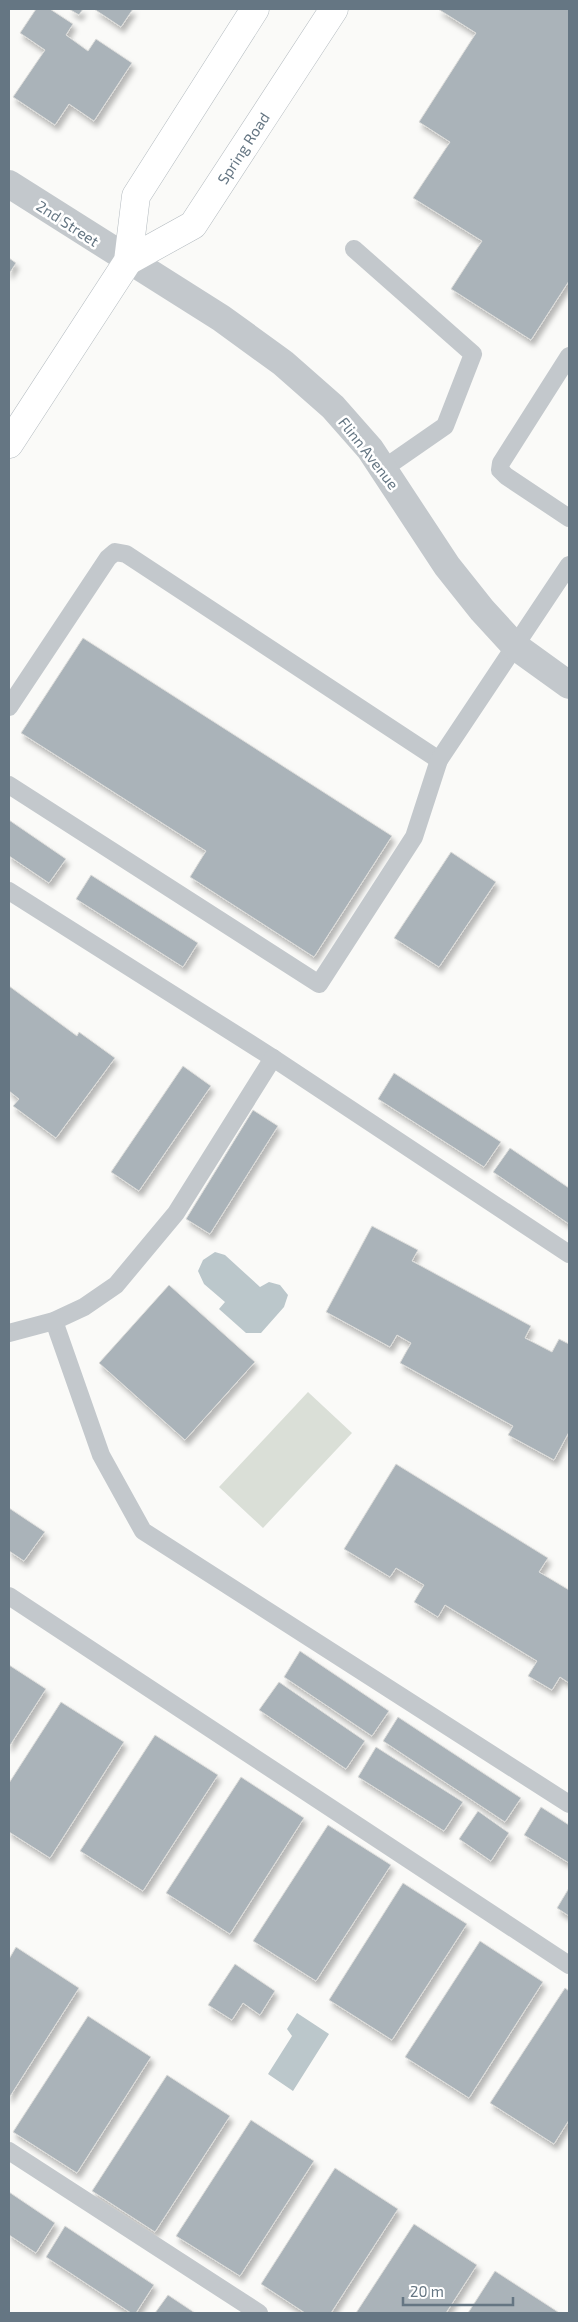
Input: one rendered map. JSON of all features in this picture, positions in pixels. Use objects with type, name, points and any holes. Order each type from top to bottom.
[{"type":"main road","name":"Spring Road","points":[[9,444],[128,261],[136,196],[255,9]]},
{"type":"main road","name":"Spring Road","points":[[128,261],[193,224],[334,9]]},
{"type":"street","name":"2nd Street","points":[[9,184],[128,261]]},
{"type":"street","name":"Flinn Avenue","points":[[128,261],[221,318],[283,363],[333,407],[370,448],[447,566],[482,610],[514,646],[569,685]]},
{"type":"lane","points":[[354,249],[473,354],[445,426],[383,469]]},
{"type":"lane","points":[[569,356],[501,463],[500,470],[569,518]]},
{"type":"lane","points":[[9,707],[108,558],[115,552],[126,554],[439,760]]},
{"type":"lane","points":[[9,785],[319,984],[414,837],[439,760],[569,565]]},
{"type":"lane","points":[[9,891],[273,1058],[569,1254]]},
{"type":"lane","points":[[9,1333],[54,1322],[84,1307],[116,1285],[176,1213],[273,1058]]},
{"type":"lane","points":[[54,1322],[101,1455],[142,1531],[569,1804]]},
{"type":"lane","points":[[9,1596],[569,1965]]},
{"type":"lane","points":[[9,2151],[259,2313]]},
{"type":"shaded area","points":[[215,1252],[225,1255],[260,1287],[269,1282],[280,1285],[288,1295],[284,1307],[261,1333],[246,1333],[219,1309],[225,1302],[204,1284],[198,1271],[203,1260]]},
{"type":"shaded area","points":[[308,1392],[352,1433],[263,1528],[219,1487]]},
{"type":"shaded area","points":[[297,2013],[329,2034],[293,2091],[268,2074],[292,2036],[287,2029]]},
{"type":"building","points":[[36,9],[50,9],[73,24],[66,35],[88,51],[96,39],[132,63],[94,121],[69,104],[55,125],[13,97],[45,50],[20,33]]},
{"type":"building","points":[[69,9],[83,9],[79,15]]},
{"type":"building","points":[[94,9],[133,9],[121,27]]},
{"type":"building","points":[[438,9],[569,9],[569,281],[531,340],[451,289],[482,241],[413,198],[450,142],[419,122],[476,33]]},
{"type":"building","points":[[9,258],[16,263],[9,274]]},
{"type":"building","points":[[83,638],[392,836],[314,957],[190,877],[206,851],[21,733]]},
{"type":"building","points":[[9,820],[66,859],[49,883],[9,856]]},
{"type":"building","points":[[451,852],[496,882],[439,967],[394,938]]},
{"type":"building","points":[[91,875],[198,943],[183,967],[76,899]]},
{"type":"building","points":[[9,986],[77,1036],[79,1032],[115,1058],[56,1138],[13,1106],[19,1099],[9,1091]]},
{"type":"building","points":[[183,1066],[211,1086],[139,1191],[111,1172]]},
{"type":"building","points":[[394,1073],[501,1142],[484,1167],[378,1099]]},
{"type":"building","points":[[253,1110],[278,1126],[210,1234],[186,1219]]},
{"type":"building","points":[[510,1148],[569,1188],[569,1224],[493,1172]]},
{"type":"building","points":[[372,1226],[418,1250],[412,1261],[531,1326],[525,1338],[552,1352],[559,1339],[569,1344],[569,1432],[554,1460],[508,1435],[513,1426],[400,1363],[411,1343],[397,1335],[390,1347],[326,1312]]},
{"type":"building","points":[[169,1285],[255,1362],[185,1440],[99,1363]]},
{"type":"building","points":[[396,1464],[548,1558],[539,1572],[569,1590],[569,1683],[560,1677],[552,1690],[528,1676],[537,1661],[445,1605],[438,1617],[414,1602],[424,1585],[396,1568],[390,1577],[344,1549]]},
{"type":"building","points":[[9,1508],[45,1532],[24,1561],[9,1551]]},
{"type":"building","points":[[300,1651],[389,1711],[372,1736],[284,1677]]},
{"type":"building","points":[[9,1665],[46,1689],[9,1747]]},
{"type":"building","points":[[279,1682],[365,1741],[346,1769],[259,1710]]},
{"type":"building","points":[[61,1702],[124,1742],[50,1858],[9,1832],[9,1783]]},
{"type":"building","points":[[398,1717],[521,1798],[505,1822],[383,1741]]},
{"type":"building","points":[[155,1735],[218,1775],[143,1891],[80,1851]]},
{"type":"building","points":[[376,1747],[463,1802],[444,1831],[358,1777]]},
{"type":"building","points":[[241,1777],[304,1818],[230,1934],[166,1893]]},
{"type":"building","points":[[541,1807],[569,1825],[569,1863],[524,1835]]},
{"type":"building","points":[[478,1811],[509,1833],[491,1861],[459,1839]]},
{"type":"building","points":[[328,1825],[391,1865],[316,1981],[253,1941]]},
{"type":"building","points":[[403,1883],[467,1924],[392,2040],[329,2000]]},
{"type":"building","points":[[569,1888],[569,1916],[557,1908]]},
{"type":"building","points":[[480,1941],[543,1982],[469,2098],[405,2057]]},
{"type":"building","points":[[16,1947],[79,1988],[9,2098],[9,1959]]},
{"type":"building","points":[[235,1964],[275,1991],[260,2015],[243,2003],[232,2020],[208,2005]]},
{"type":"building","points":[[565,1988],[569,1991],[569,2120],[554,2144],[490,2103]]},
{"type":"building","points":[[88,2016],[151,2057],[77,2173],[13,2132]]},
{"type":"building","points":[[167,2075],[230,2116],[155,2232],[92,2191]]},
{"type":"building","points":[[251,2120],[314,2161],[240,2276],[176,2236]]},
{"type":"building","points":[[335,2168],[398,2209],[331,2313],[305,2313],[261,2284]]},
{"type":"building","points":[[9,2192],[55,2223],[36,2253],[9,2235]]},
{"type":"building","points":[[414,2224],[477,2265],[446,2313],[356,2313]]},
{"type":"building","points":[[65,2226],[154,2285],[136,2313],[131,2313],[46,2257]]},
{"type":"building","points":[[495,2271],[558,2312],[468,2313]]},
{"type":"building","points":[[168,2295],[195,2313],[155,2313]]}]
